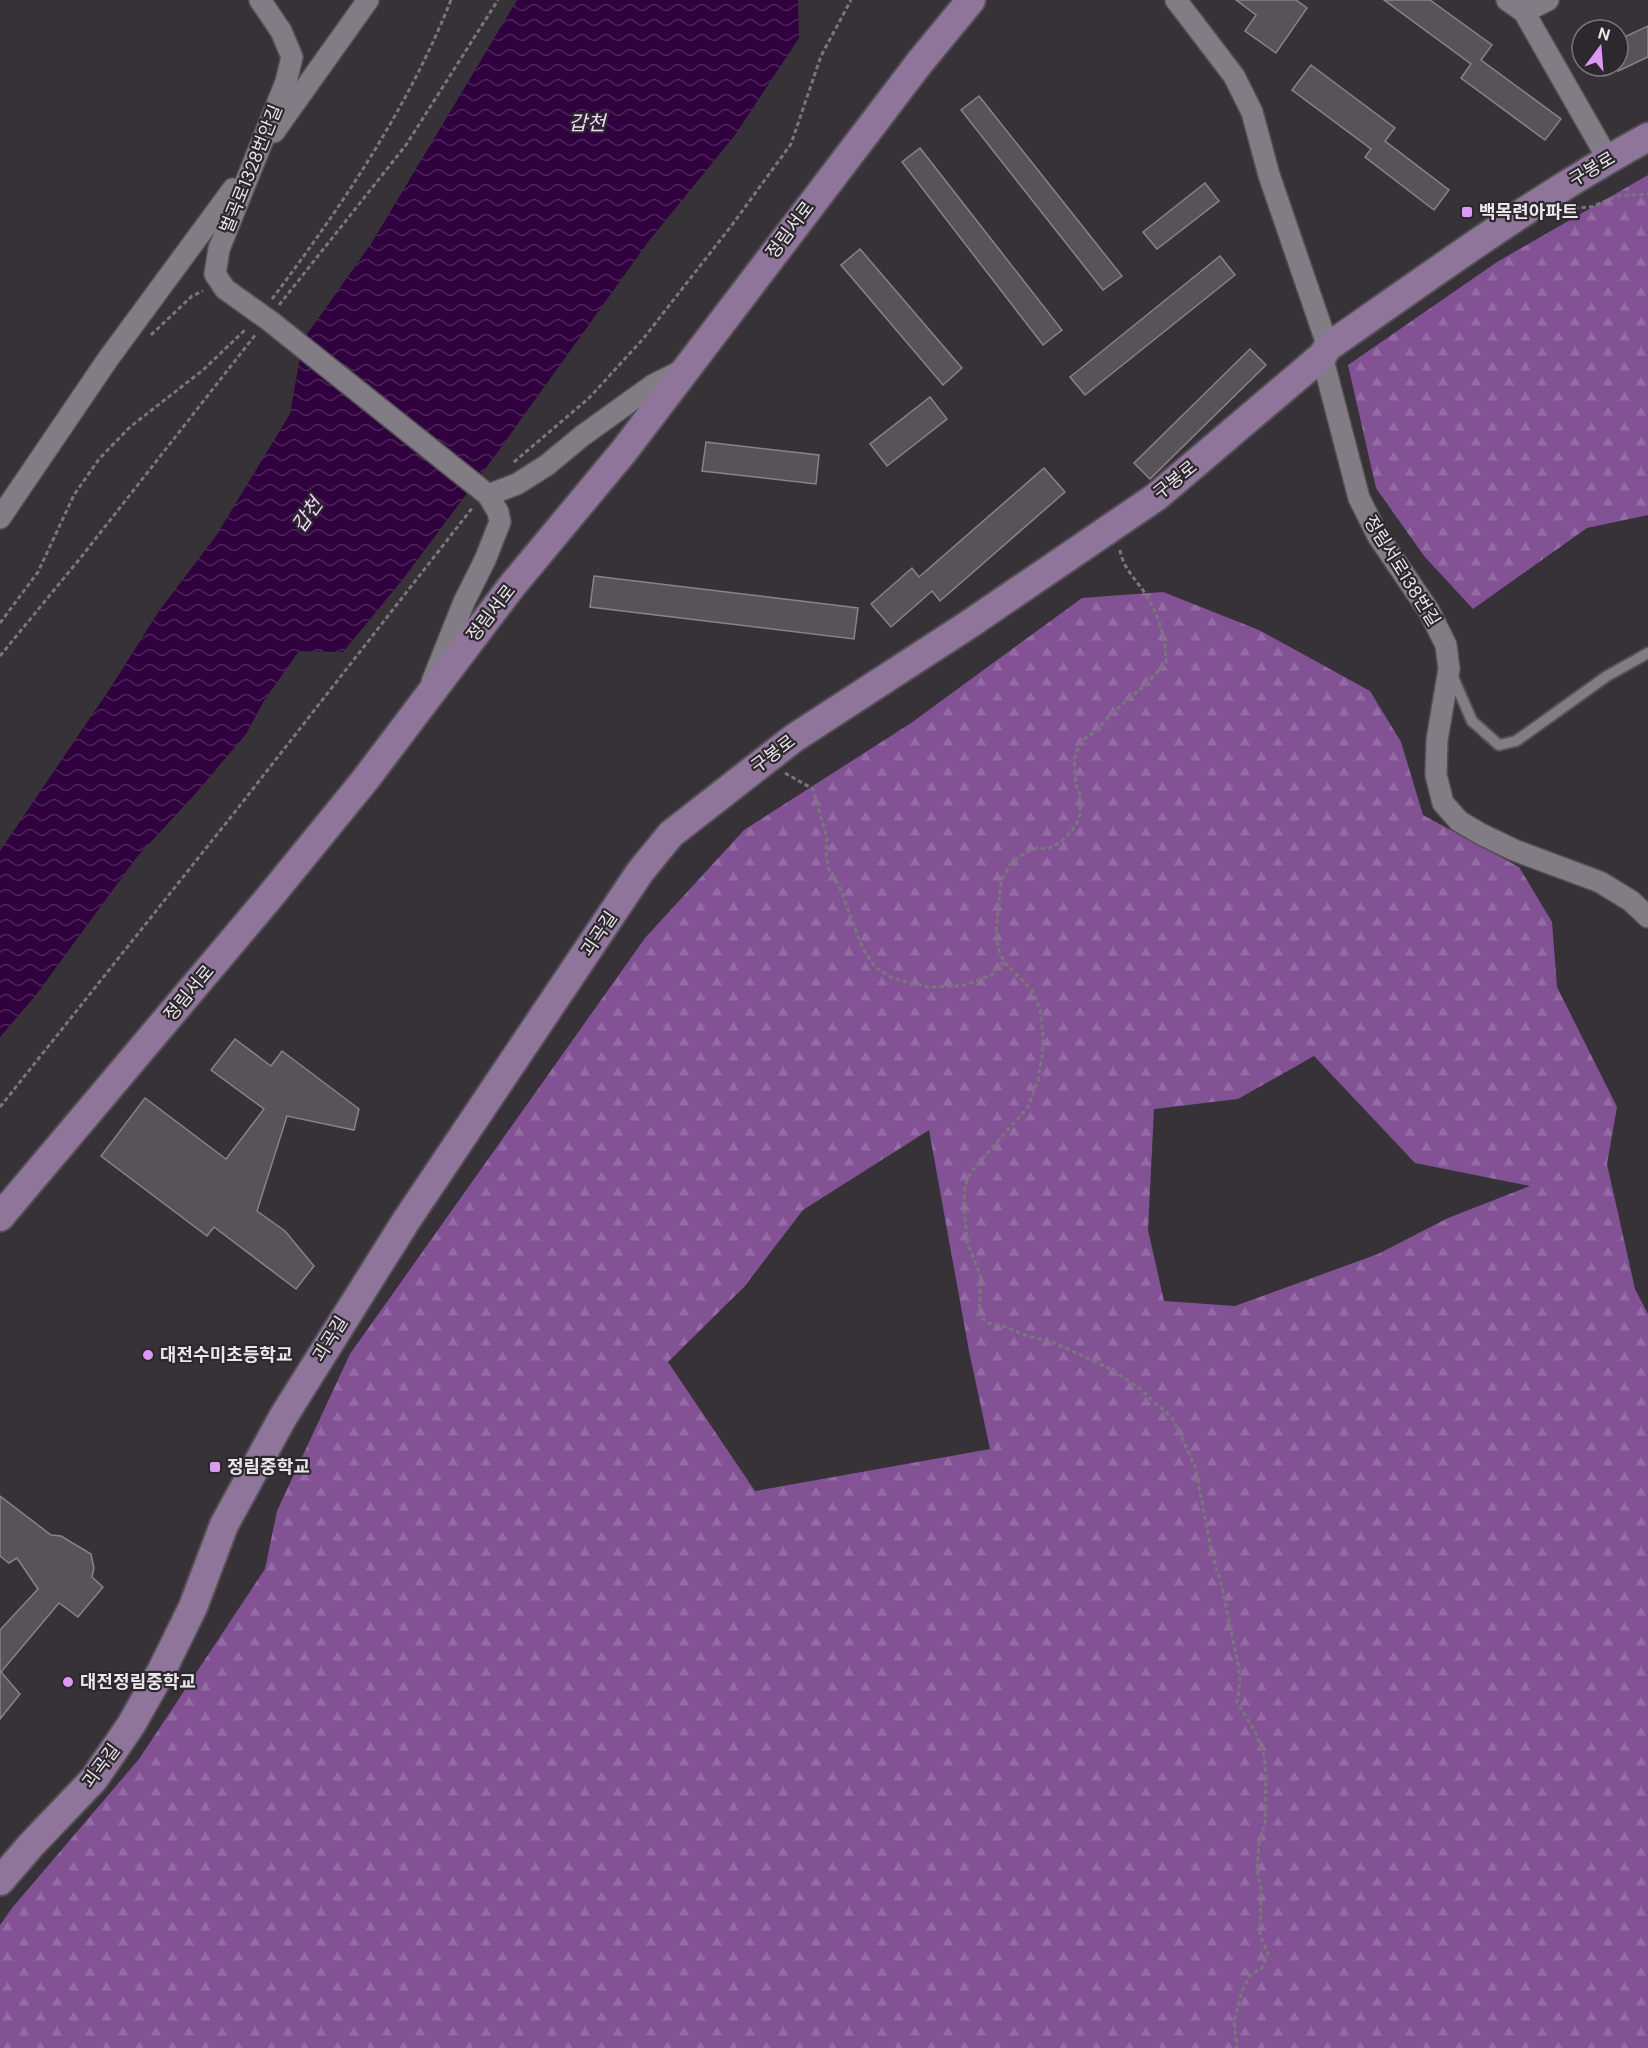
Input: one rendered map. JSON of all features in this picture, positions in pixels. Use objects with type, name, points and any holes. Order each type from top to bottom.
[{"type":"street","name":"벌곡로1328번안길","points":[[225,289],[216,274],[219,249],[286,82],[292,57],[281,31],[260,0]]},
{"type":"street","points":[[0,518],[108,359],[368,0]]},
{"type":"street","name":"정림서로","points":[[0,1217],[268,899],[365,780],[511,587],[624,451],[920,62],[971,0]]},
{"type":"street","name":"정림서로138번길","points":[[1176,0],[1234,76],[1252,112],[1269,175],[1325,352],[1359,498],[1378,536],[1430,611],[1446,645],[1449,669],[1437,740],[1436,775],[1443,803],[1460,821],[1480,834],[1514,850],[1600,882],[1630,901],[1648,917]]},
{"type":"street","points":[[1548,0],[1515,6],[1608,159]]},
{"type":"street","name":"구봉로","points":[[694,815],[794,738],[968,625],[1156,497],[1325,352],[1490,233],[1608,159],[1648,137]]},
{"type":"street","points":[[225,289],[270,321],[484,492],[498,512],[500,522],[435,672],[429,694]]},
{"type":"street","points":[[484,492],[517,484],[547,465],[582,436],[653,385],[684,370]]},
{"type":"street","name":"괴곡길","points":[[0,1881],[94,1779],[131,1725],[161,1672],[193,1607],[224,1525],[327,1344],[406,1221],[640,872],[671,834],[694,815]]},
{"type":"lane","points":[[1449,669],[1472,721],[1499,745],[1516,741],[1607,676],[1648,653]]},
{"type":"path","points":[[507,468],[588,398],[643,339],[765,180],[791,144],[821,56],[851,0]]},
{"type":"path","points":[[1571,208],[1591,207],[1618,196],[1648,194]]},
{"type":"path","points":[[149,338],[192,296],[209,289],[225,289]]},
{"type":"path","points":[[0,1107],[253,789],[484,492]]},
{"type":"path","points":[[1123,519],[1119,543],[1121,557],[1129,573],[1154,608],[1166,646],[1166,663],[1095,732],[1081,741],[1074,759],[1076,785],[1081,797],[1080,815],[1075,826],[1061,842],[1047,849],[1037,848],[1028,851],[1011,864],[1001,881],[996,931],[998,948],[1004,962],[1034,991],[1040,1010],[1042,1056],[1038,1080],[1028,1107],[968,1177],[964,1203],[967,1242],[981,1277],[979,1316],[988,1323],[1055,1343],[1113,1370],[1173,1419],[1195,1466],[1212,1554],[1221,1583],[1239,1668],[1240,1684],[1237,1702],[1256,1733],[1264,1755],[1266,1774],[1265,1823],[1259,1844],[1257,1870],[1261,1887],[1260,1936],[1268,1953],[1262,1968],[1250,1975],[1242,1991],[1233,2022],[1237,2048]]},
{"type":"path","points":[[761,762],[813,789],[827,837],[828,868],[840,888],[862,947],[875,967],[894,979],[928,987],[962,986],[991,975],[1004,962]]},
{"type":"green space","points":[[1648,175],[1648,515],[1587,528],[1473,609],[1424,556],[1376,488],[1348,365],[1497,262]]},
{"type":"green space","points":[[1163,592],[1259,630],[1370,691],[1401,742],[1423,815],[1519,867],[1552,922],[1557,987],[1617,1107],[1607,1164],[1635,1289],[1648,1314],[1648,2048],[0,2048],[0,1925],[139,1759],[265,1569],[277,1511],[350,1354],[645,938],[744,830],[911,723],[1082,598]],"holes":[[[1314,1056],[1415,1163],[1530,1186],[1448,1218],[1378,1254],[1235,1306],[1164,1301],[1148,1230],[1154,1109],[1238,1099]],[[929,1130],[969,1351],[990,1449],[755,1491],[668,1362],[744,1287],[803,1210]]]},
{"type":"water","name":"갑천","points":[[517,0],[798,0],[799,38],[735,135],[648,242],[494,457],[403,579],[343,652],[299,651],[265,699],[246,734],[136,858],[36,995],[0,1037],[0,851],[111,687],[159,611],[216,536],[290,414],[303,340],[371,244]]},
{"type":"building","points":[[1236,0],[1296,0],[1307,8],[1276,53],[1245,31],[1256,15]]},
{"type":"building","points":[[1384,0],[1430,0],[1492,45],[1481,60],[1561,119],[1545,140],[1461,78],[1471,64]]},
{"type":"building","points":[[1648,26],[1648,57],[1630,65],[1630,34]]},
{"type":"building","points":[[1311,65],[1395,128],[1385,141],[1449,190],[1434,210],[1365,157],[1371,149],[1292,90]]},
{"type":"building","points":[[979,96],[1122,276],[1103,290],[961,110]]},
{"type":"building","points":[[920,148],[1062,330],[1043,345],[902,162]]},
{"type":"building","points":[[1205,183],[1219,201],[1157,249],[1143,232]]},
{"type":"building","points":[[860,249],[962,368],[943,385],[841,265]]},
{"type":"building","points":[[1220,256],[1235,275],[1085,395],[1070,377]]},
{"type":"building","points":[[1250,349],[1266,365],[1150,479],[1134,463]]},
{"type":"building","points":[[930,397],[947,419],[887,466],[870,444]]},
{"type":"building","points":[[706,442],[819,455],[816,484],[702,471]]},
{"type":"building","points":[[1044,468],[1065,492],[940,601],[932,591],[891,627],[871,604],[912,568],[919,577]]},
{"type":"building","points":[[594,576],[858,608],[854,639],[590,607]]},
{"type":"building","points":[[235,1039],[271,1066],[282,1051],[359,1109],[354,1130],[287,1116],[257,1211],[285,1231],[314,1266],[296,1289],[214,1227],[207,1236],[101,1156],[145,1098],[226,1159],[264,1109],[211,1070]]},
{"type":"building","points":[[0,1496],[51,1535],[61,1536],[91,1554],[94,1568],[92,1577],[103,1587],[78,1617],[59,1603],[1,1672],[20,1694],[0,1719],[0,1630],[38,1589],[17,1558],[9,1563],[0,1556]]},
{"type":"place","name":"백목련아파트","points":[[1467,212]]},
{"type":"place","name":"대전수미초등학교","points":[[148,1355]]},
{"type":"place","name":"정림중학교","points":[[215,1467]]},
{"type":"place","name":"대전정림중학교","points":[[68,1682]]}]
